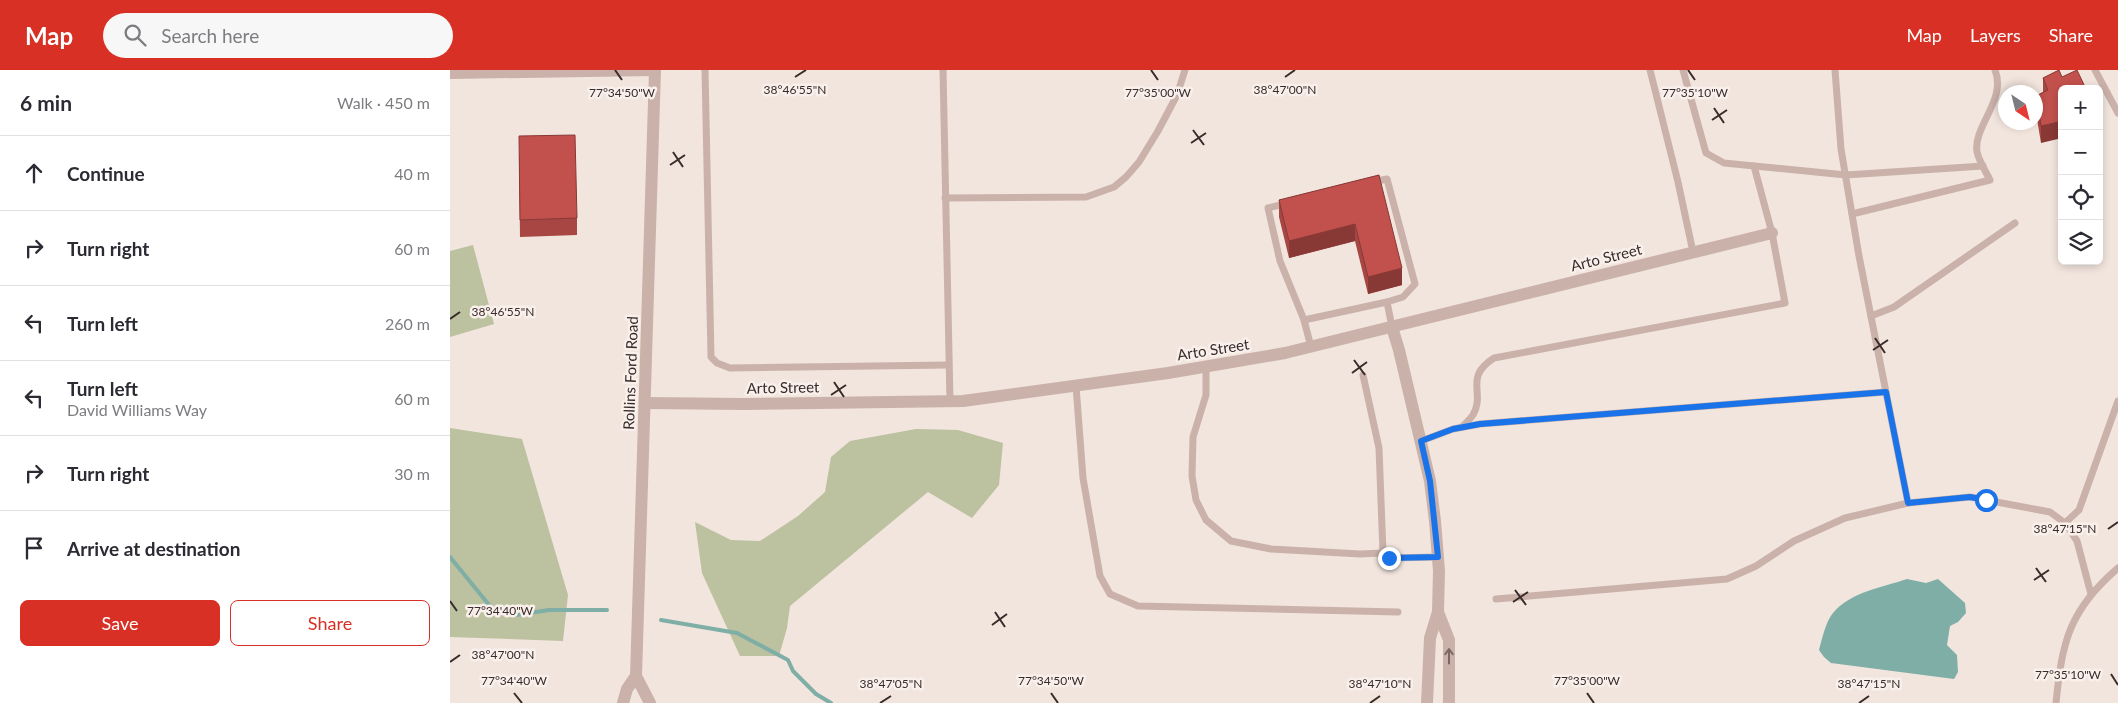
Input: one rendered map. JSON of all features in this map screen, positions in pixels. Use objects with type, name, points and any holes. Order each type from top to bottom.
[{"type":"street","points":[[450,73],[655,70]]},
{"type":"street","name":"Rollins Ford Road","points":[[650,703],[636,676],[655,70]]},
{"type":"street","name":"Arto Street","points":[[645,403],[744,404],[950,401],[1076,386],[1206,367],[1311,347],[1772,233]]},
{"type":"street","points":[[1392,327],[1430,481],[1438,557],[1438,612],[1430,638],[1428,703]]},
{"type":"street","points":[[1438,612],[1449,640],[1449,703]]},
{"type":"street","name":"Rollins Ford Road","points":[[623,703],[627,689],[636,676]]},
{"type":"lane","points":[[655,70],[661,70]]},
{"type":"lane","points":[[705,70],[711,357],[716,363],[730,368],[948,365]]},
{"type":"lane","points":[[943,70],[950,401]]},
{"type":"lane","points":[[945,198],[1086,197],[1114,187],[1139,162],[1158,131],[1177,95],[1185,70]]},
{"type":"lane","points":[[1650,70],[1693,252]]},
{"type":"lane","points":[[1683,70],[1706,153],[1724,163],[1846,175],[1983,166]]},
{"type":"lane","points":[[1835,70],[1841,148],[1852,214],[1908,503]]},
{"type":"lane","points":[[1852,214],[1990,180],[1977,153],[1977,142],[1996,96],[1997,75],[1995,70]]},
{"type":"lane","points":[[2095,70],[2118,113]]},
{"type":"lane","points":[[1462,427],[1474,414],[1477,375],[1483,366],[1494,358],[1786,303],[1772,233],[1754,166]]},
{"type":"lane","points":[[1304,320],[1403,297],[1415,284],[1387,179],[1368,183]]},
{"type":"lane","points":[[1295,202],[1268,208],[1280,262],[1304,320],[1311,347]]},
{"type":"lane","points":[[1871,316],[1894,308],[2015,223]]},
{"type":"lane","points":[[1387,302],[1392,327]]},
{"type":"lane","points":[[1206,367],[1206,395],[1193,437],[1192,476],[1196,500],[1206,520],[1231,541],[1271,549],[1360,554],[1383,553],[1389,558],[1438,557]]},
{"type":"lane","points":[[1363,375],[1379,448],[1383,553]]},
{"type":"lane","points":[[1076,386],[1083,478],[1100,576],[1110,594],[1138,606],[1398,612]]},
{"type":"lane","points":[[1421,441],[1462,427],[1480,424],[1886,392]]},
{"type":"lane","points":[[2065,523],[2079,510],[2118,401]]},
{"type":"lane","points":[[1496,599],[1726,579],[1756,566],[1794,541],[1845,518],[1908,503],[1970,497],[2050,512],[2065,523],[2077,541],[2092,594]]},
{"type":"lane","points":[[2056,703],[2060,660],[2074,621],[2092,594],[2118,568]]},
{"type":"green space","points":[[473,245],[494,324],[450,337],[450,251]]},
{"type":"green space","points":[[450,428],[522,439],[568,595],[563,641],[450,637]]},
{"type":"green space","points":[[916,429],[958,430],[1003,443],[999,485],[972,518],[928,492],[790,606],[787,628],[779,656],[740,656],[702,573],[695,522],[731,540],[760,541],[798,516],[825,492],[831,457],[850,441]]},
{"type":"water","points":[[1907,579],[1926,583],[1938,579],[1965,603],[1966,613],[1958,622],[1950,626],[1947,645],[1957,655],[1958,672],[1954,679],[1831,663],[1824,657],[1819,650],[1824,630],[1833,613],[1858,595]]},
{"type":"building","points":[[2059,70],[2062,77],[2077,70],[2084,85],[2058,85],[2058,122],[2043,126],[2043,92],[2048,90],[2043,78]]},
{"type":"building","points":[[575,135],[577,218],[520,220],[519,136]]},
{"type":"building","points":[[1379,175],[1402,268],[1368,277],[1355,224],[1289,241],[1279,200]]},
{"type":"waterway","points":[[450,557],[494,611],[516,615],[549,610],[607,610]]},
{"type":"waterway","points":[[661,620],[737,633],[788,660],[793,671],[816,694],[831,703]]},
{"type":"route","points":[[1389,558],[1438,557],[1430,481],[1421,441],[1453,429],[1480,424],[1886,392],[1908,503],[1970,497],[1986,500]]}]
